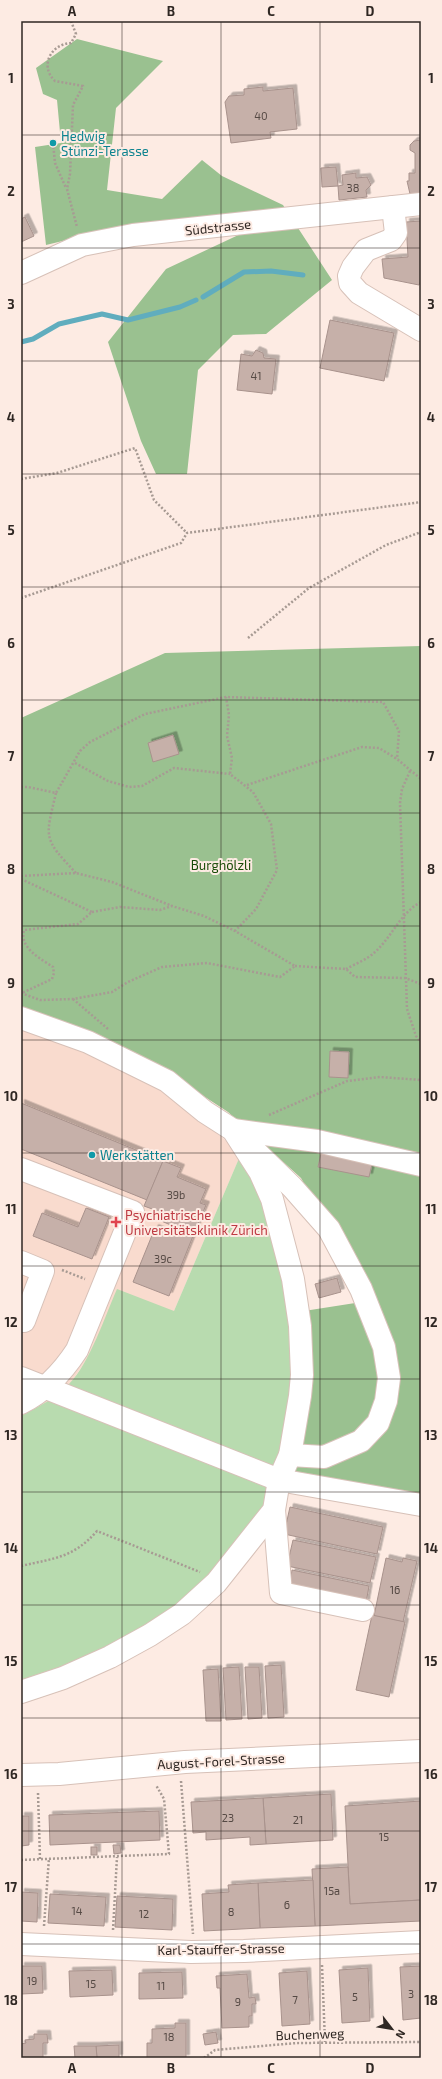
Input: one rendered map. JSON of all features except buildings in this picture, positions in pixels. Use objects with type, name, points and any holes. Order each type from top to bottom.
[{"type":"street","name":"Südstrasse","points":[[21,273],[82,245],[134,235],[421,204]]},
{"type":"street","points":[[393,207],[396,233],[391,240],[366,250],[353,267],[349,276],[350,283],[359,293],[421,330]]},
{"type":"street","points":[[21,1018],[88,1042],[167,1081],[205,1112],[233,1130],[292,1187],[329,1229],[361,1289],[384,1347],[389,1378],[386,1401],[378,1422],[361,1441],[324,1457],[290,1455]]},
{"type":"street","points":[[233,1130],[317,1141],[421,1165]]},
{"type":"street","points":[[233,1130],[260,1172],[272,1199],[293,1279],[300,1326],[302,1375],[300,1396],[290,1455],[279,1480],[274,1510],[281,1593],[363,1610]]},
{"type":"street","points":[[21,1169],[132,1212],[77,1350],[65,1368],[46,1388],[21,1403]]},
{"type":"street","points":[[21,1262],[43,1271],[22,1323]]},
{"type":"street","points":[[21,1378],[279,1480],[421,1505]]},
{"type":"street","points":[[21,1692],[63,1678],[110,1657],[150,1635],[182,1614],[219,1579],[246,1548],[274,1510]]},
{"type":"street","name":"August-Forel-Strasse","points":[[29,1780],[60,1774],[185,1762],[421,1751]]},
{"type":"street","name":"Karl-Stauffer-Strasse","points":[[21,1944],[191,1952],[244,1951],[421,1942]]},
{"type":"path","points":[[67,189],[70,174],[73,105],[83,86],[54,81],[47,71],[47,64],[53,51],[58,46],[71,43],[76,34],[71,21]]},
{"type":"path","points":[[53,143],[56,163],[67,189],[82,245]]},
{"type":"path","points":[[21,479],[57,473],[135,448],[154,500],[187,533]]},
{"type":"path","points":[[187,533],[421,502]]},
{"type":"path","points":[[248,638],[310,588],[386,545],[421,532]]},
{"type":"path","points":[[21,598],[181,543],[187,533]]},
{"type":"path","points":[[226,696],[229,715],[227,736],[232,758],[230,774]]},
{"type":"path","points":[[76,873],[54,849],[49,839],[48,826],[56,793],[75,763],[80,751],[90,742],[145,714],[226,696],[383,702],[399,731],[397,759]]},
{"type":"path","points":[[247,785],[362,748],[379,748],[397,759],[421,779]]},
{"type":"path","points":[[75,763],[108,781],[130,787],[142,786],[174,768],[230,774],[247,785],[253,792],[271,824],[277,870],[256,909],[235,931]]},
{"type":"path","points":[[410,771],[402,789],[400,803],[406,1009],[416,1036],[421,1042]]},
{"type":"path","points":[[21,787],[56,793]]},
{"type":"path","points":[[21,877],[76,873],[112,882],[172,906],[204,916],[235,931],[295,966],[346,969],[375,952],[413,906],[421,902]]},
{"type":"path","points":[[21,877],[92,912]]},
{"type":"path","points":[[21,993],[52,980],[54,973],[52,967],[29,951],[23,934],[24,930],[78,924],[92,912],[120,907],[160,910],[172,906]]},
{"type":"path","points":[[21,993],[40,1000],[73,999],[112,992],[128,982],[162,967],[207,963],[280,977],[295,966]]},
{"type":"path","points":[[346,969],[355,977],[405,978],[421,984]]},
{"type":"path","points":[[262,1118],[347,1081],[380,1077],[421,1080]]},
{"type":"path","points":[[43,1271],[57,1268],[102,1287]]},
{"type":"path","points":[[21,1566],[70,1554],[87,1543],[97,1531],[219,1579]]},
{"type":"path","points":[[181,1773],[194,1940]]},
{"type":"path","points":[[29,1780],[40,1859]]},
{"type":"path","points":[[21,1860],[169,1854],[164,1799],[154,1781]]},
{"type":"path","points":[[114,1921],[117,1857]]},
{"type":"path","points":[[45,1918],[49,1858]]},
{"type":"path","points":[[322,1975],[325,2042]]},
{"type":"path","name":"Buchenweg","points":[[204,2058],[214,2050],[325,2042],[421,2042]]},
{"type":"shaded area","name":"Psychiatrische Universitätsklinik Zürich","points":[[21,1024],[158,1084],[224,1139],[240,1156],[174,1311],[85,1362],[70,1384],[45,1404],[21,1416]]},
{"type":"green space","points":[[77,39],[163,61],[116,108],[107,190],[162,199],[202,160],[222,176],[283,205],[332,280],[266,334],[233,335],[198,370],[187,474],[156,474],[141,441],[108,342],[166,269],[283,214],[133,224],[46,245],[35,147],[61,143],[57,100],[43,94],[36,68]]},
{"type":"green space","name":"Burghölzli","points":[[421,646],[421,1494],[293,1471],[304,1311],[368,1301],[301,1178],[228,1112],[153,1063],[21,1006],[21,718],[165,653]]},
{"type":"green space","points":[[240,1156],[265,1199],[282,1265],[291,1324],[294,1380],[283,1451],[266,1505],[220,1570],[177,1610],[111,1649],[21,1684],[21,1416],[58,1394],[77,1375],[90,1352],[117,1289],[174,1311]]},
{"type":"waterway","points":[[203,297],[244,272],[271,271],[303,275]]},
{"type":"waterway","points":[[21,342],[33,339],[59,324],[102,314],[128,320],[180,307],[196,300]]},
{"type":"place","name":"Hedwig Stünzi-Terasse","points":[[53,143]]},
{"type":"place","name":"Werkstätten","points":[[92,1155]]},
{"type":"place","name":"Psychiatrische Universitätsklinik Zürich","points":[[116,1222]]}]
